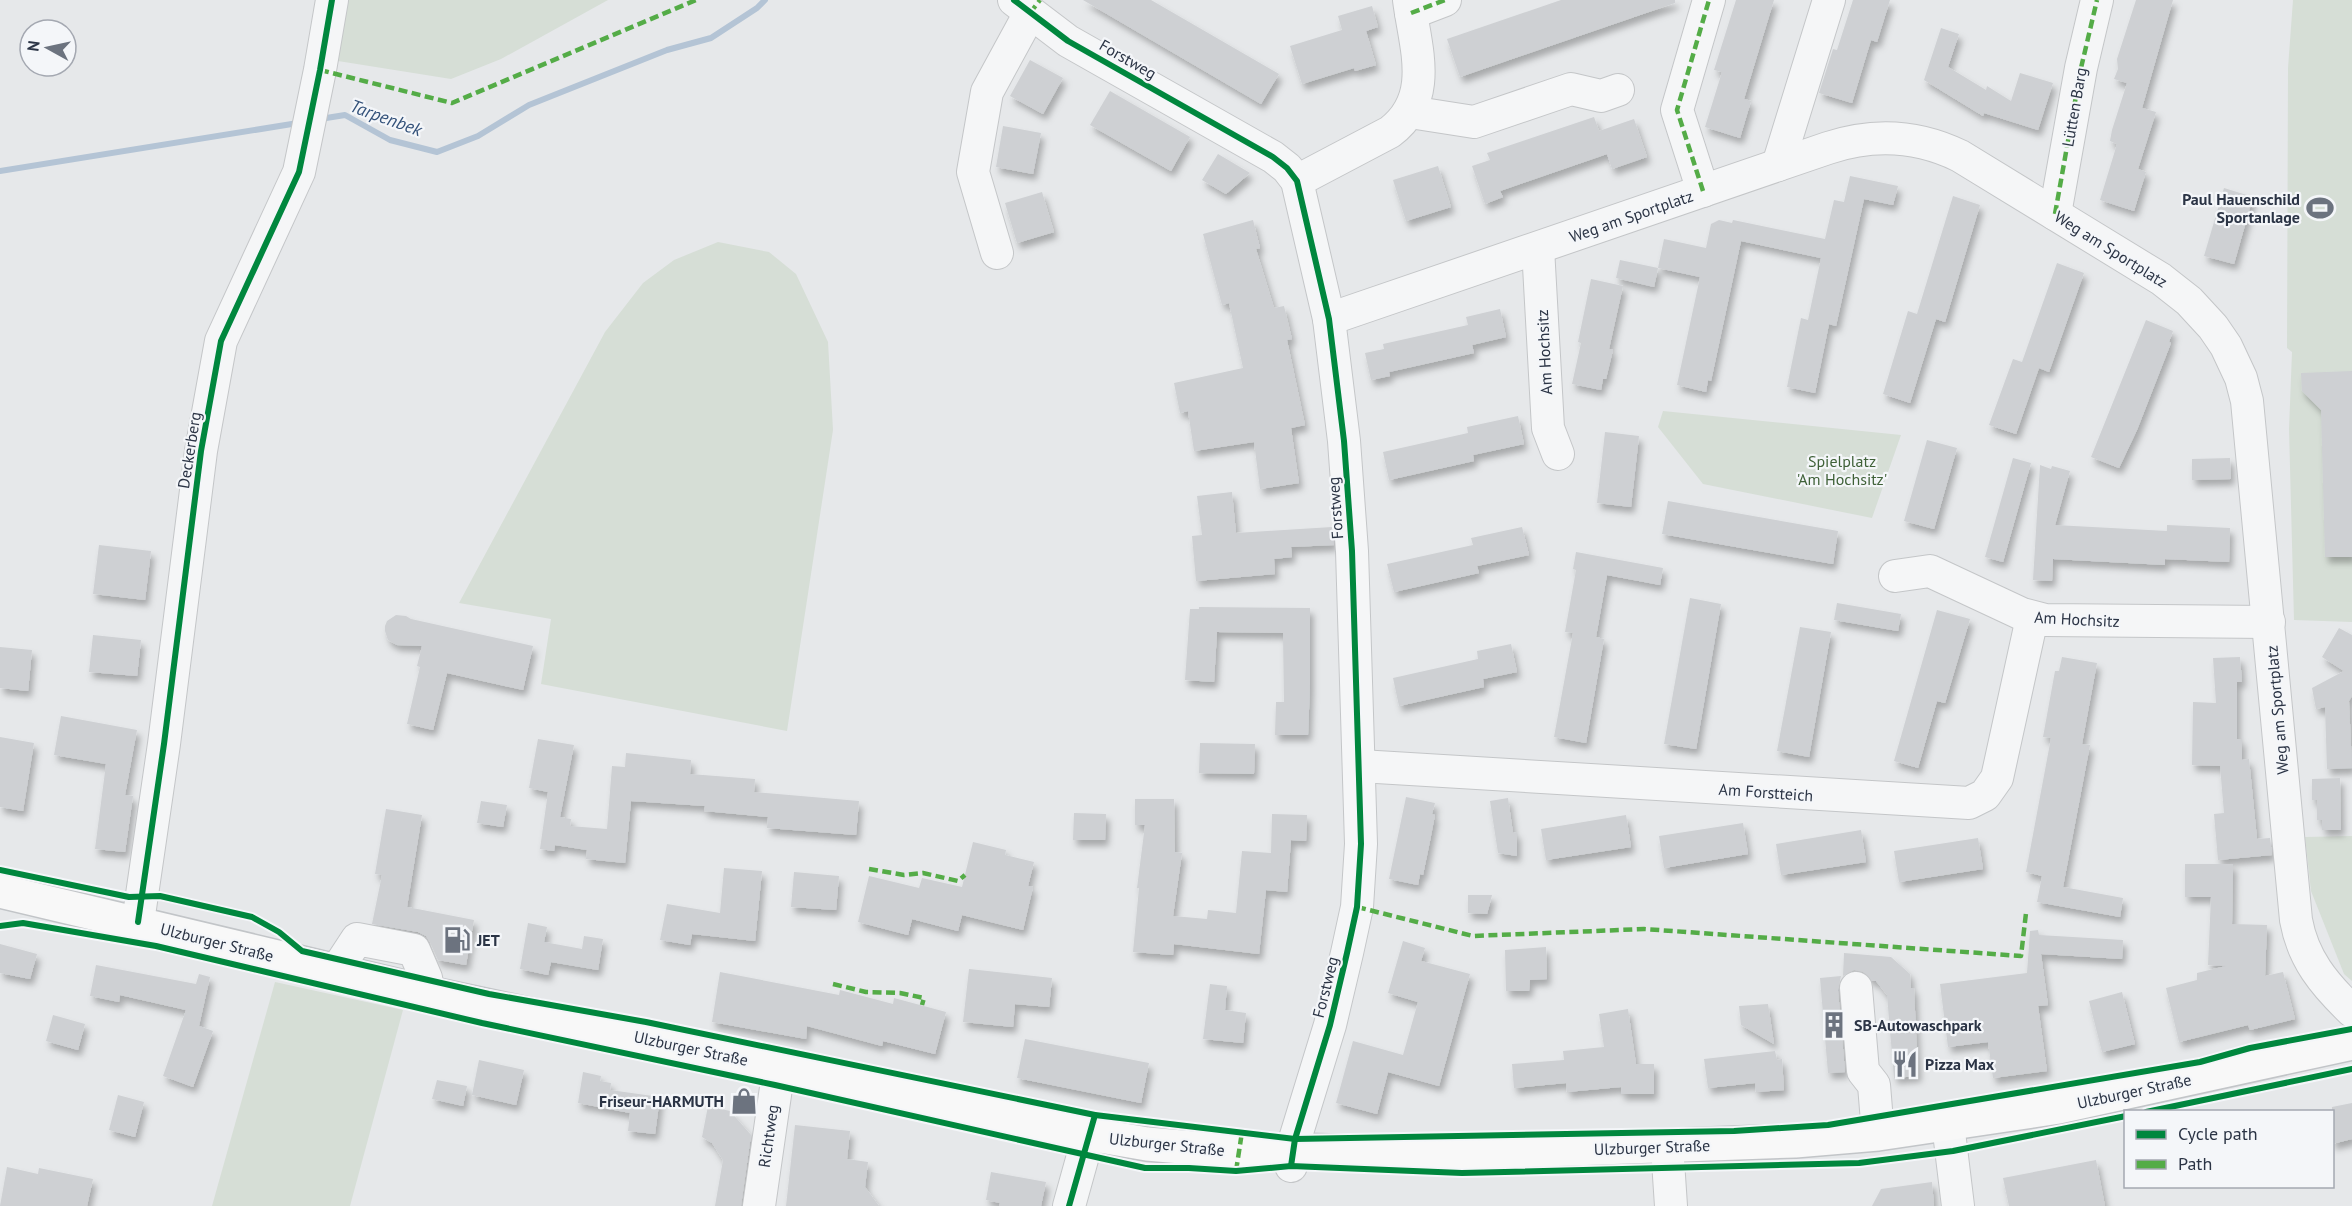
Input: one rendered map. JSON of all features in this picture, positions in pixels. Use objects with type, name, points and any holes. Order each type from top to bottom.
[{"type":"main road","name":"Ulzburger Straße","points":[[0,891],[429,993],[1089,1134],[1147,1144],[1292,1158],[1475,1154],[1795,1141],[1878,1134],[2059,1107],[2352,1043]]},
{"type":"street","name":"Deckerberg","points":[[138,922],[163,755],[201,451],[221,341],[299,172],[332,0]]},
{"type":"street","points":[[1297,181],[1390,132],[1410,112],[1417,95],[1419,80],[1410,7],[1445,0]]},
{"type":"street","points":[[1703,191],[1677,110],[1709,0]]},
{"type":"street","points":[[1778,165],[1829,0]]},
{"type":"street","name":"Lütten Barg","points":[[2055,214],[2081,68],[2097,0]]},
{"type":"street","name":"Forstweg","points":[[997,253],[973,171],[987,92],[1022,7],[1068,41],[1273,157],[1287,168],[1297,181],[1329,319],[1344,441],[1351,540],[1361,844],[1357,907],[1330,1025],[1292,1158]]},
{"type":"street","points":[[1410,112],[1474,122],[1571,89],[1601,96],[1618,90]]},
{"type":"street","name":"Weg am Sportplatz","points":[[1329,319],[1778,165],[1861,139],[1889,138],[1917,141],[1960,156],[2180,293],[2205,318],[2226,346],[2241,378],[2249,413],[2298,931],[2317,973],[2352,1011]]},
{"type":"street","name":"Am Hochsitz","points":[[1538,248],[1548,428],[1558,454]]},
{"type":"street","name":"Am Hochsitz","points":[[1895,576],[1930,571],[2032,618],[2056,621],[2269,622]]},
{"type":"street","name":"Am Forstteich","points":[[1360,766],[1969,803],[1985,795],[1997,778],[2032,618]]},
{"type":"street","points":[[1856,988],[1863,1071],[1874,1085],[1878,1134]]},
{"type":"street","name":"Richtweg","points":[[759,1206],[779,1067]]},
{"type":"street","points":[[1948,1125],[1958,1206]]},
{"type":"street","points":[[1069,1206],[1089,1134]]},
{"type":"street","points":[[1667,1146],[1671,1206]]},
{"type":"green space","points":[[346,0],[608,0],[501,59],[451,79],[338,61]]},
{"type":"green space","name":"Paul Hauenschild Sportanlage","points":[[2293,0],[2352,0],[2352,622],[2294,620],[2289,429],[2292,352],[2287,348],[2288,68]]},
{"type":"green space","points":[[718,242],[769,252],[796,274],[828,342],[833,430],[787,731],[541,684],[551,619],[459,603],[605,332],[643,283],[674,260]]},
{"type":"green space","name":"Spielplatz 'Am Hochsitz'","points":[[1663,411],[1901,435],[1872,518],[1703,484],[1658,427]]},
{"type":"green space","points":[[2352,836],[2352,981],[2344,974],[2311,891],[2305,837]]},
{"type":"green space","points":[[275,982],[403,1010],[350,1206],[212,1206]]},
{"type":"building","points":[[1083,0],[1151,0],[1279,74],[1261,104]]},
{"type":"building","points":[[1561,0],[1675,0],[1675,3],[1460,77],[1447,39]]},
{"type":"building","points":[[1736,0],[1774,0],[1744,99],[1751,101],[1740,138],[1705,127],[1722,72],[1714,70]]},
{"type":"building","points":[[1853,0],[1890,0],[1877,42],[1871,40],[1852,103],[1819,93],[1833,49],[1837,50]]},
{"type":"building","points":[[2136,0],[2173,0],[2142,108],[2156,112],[2138,169],[2146,172],[2134,211],[2100,200],[2117,144],[2110,141],[2112,130],[2127,83],[2114,79],[2118,69],[2117,59]]},
{"type":"building","points":[[1372,6],[1378,27],[1366,31],[1376,65],[1355,71],[1354,68],[1302,84],[1290,46],[1342,30],[1338,16]]},
{"type":"building","points":[[1941,28],[1959,34],[1948,67],[1986,90],[1987,86],[2011,101],[2020,73],[2053,83],[2038,130],[1984,113],[1983,116],[1924,80]]},
{"type":"building","points":[[1030,60],[1063,78],[1043,114],[1010,96]]},
{"type":"building","points":[[1110,91],[1190,137],[1171,171],[1090,125]]},
{"type":"building","points":[[1594,117],[1599,131],[1634,119],[1647,157],[1612,169],[1607,154],[1500,191],[1503,197],[1485,204],[1472,166],[1490,160],[1487,153]]},
{"type":"building","points":[[1003,126],[1041,133],[1033,174],[996,167]]},
{"type":"building","points":[[1218,154],[1250,173],[1226,194],[1202,180]]},
{"type":"building","points":[[1438,166],[1451,207],[1406,221],[1393,180]]},
{"type":"building","points":[[1850,176],[1898,186],[1893,205],[1864,199],[1836,326],[1829,324],[1815,393],[1787,387],[1801,318],[1808,320],[1821,258],[1741,241],[1711,381],[1708,380],[1706,392],[1677,385],[1700,277],[1658,268],[1664,239],[1706,248],[1711,224],[1719,220],[1732,223],[1733,220],[1825,239],[1834,200],[1844,202]]},
{"type":"building","points":[[2224,188],[2253,197],[2234,264],[2204,256]]},
{"type":"building","points":[[1042,192],[1054,232],[1017,243],[1005,203]]},
{"type":"building","points":[[1953,196],[1980,205],[1945,322],[1936,319],[1910,403],[1883,394],[1908,311],[1917,314]]},
{"type":"building","points":[[1253,220],[1260,248],[1256,249],[1274,308],[1284,306],[1292,339],[1287,340],[1305,425],[1291,428],[1299,483],[1260,489],[1254,442],[1194,451],[1188,411],[1180,413],[1174,383],[1243,368],[1229,303],[1222,305],[1203,234]]},
{"type":"building","points":[[1620,260],[1658,268],[1654,287],[1616,278]]},
{"type":"building","points":[[2057,263],[2084,273],[2049,372],[2039,368],[2016,434],[1989,425],[2013,359],[2022,362]]},
{"type":"building","points":[[1591,279],[1623,286],[1609,349],[1613,350],[1601,390],[1572,384]]},
{"type":"building","points":[[1500,309],[1506,337],[1472,345],[1474,353],[1389,372],[1390,376],[1371,380],[1365,353],[1384,349],[1383,344],[1468,325],[1466,317]]},
{"type":"building","points":[[2146,320],[2173,331],[2169,342],[2171,343],[2137,430],[2119,468],[2091,457]]},
{"type":"building","points":[[2352,371],[2352,557],[2325,557],[2321,410],[2302,391],[2301,373]]},
{"type":"building","points":[[1518,416],[1524,444],[1473,455],[1474,461],[1389,480],[1383,452],[1468,433],[1467,427]]},
{"type":"building","points":[[1605,432],[1639,436],[1631,507],[1597,503]]},
{"type":"building","points":[[1927,440],[1957,448],[1934,529],[1904,521]]},
{"type":"building","points":[[2013,458],[2031,463],[2003,562],[1985,557]]},
{"type":"building","points":[[2230,458],[2231,479],[2192,480],[2192,459]]},
{"type":"building","points":[[2040,465],[2070,471],[2055,525],[2167,531],[2167,525],[2230,528],[2229,562],[2165,559],[2165,565],[2053,559],[2052,581],[2033,580]]},
{"type":"building","points":[[1232,492],[1236,533],[1332,527],[1334,545],[1291,547],[1292,557],[1274,559],[1275,574],[1196,581],[1192,536],[1202,535],[1197,496]]},
{"type":"building","points":[[1668,501],[1838,531],[1833,564],[1662,534]]},
{"type":"building","points":[[1522,527],[1529,555],[1477,566],[1479,573],[1394,592],[1387,564],[1473,545],[1471,538]]},
{"type":"building","points":[[99,545],[151,551],[145,600],[93,594]]},
{"type":"building","points":[[1576,552],[1663,568],[1660,585],[1607,575],[1596,637],[1604,639],[1586,743],[1554,737],[1573,633],[1565,632],[1576,570],[1573,569]]},
{"type":"building","points":[[1690,598],[1721,604],[1696,749],[1664,744]]},
{"type":"building","points":[[1837,603],[1901,614],[1898,631],[1834,620]]},
{"type":"building","points":[[1199,607],[1310,608],[1308,735],[1275,735],[1276,702],[1284,702],[1283,633],[1217,632],[1214,682],[1185,680],[1190,609],[1199,609]]},
{"type":"building","points":[[1937,610],[1970,619],[1945,703],[1937,701],[1918,768],[1894,761]]},
{"type":"building","points":[[396,615],[533,646],[523,690],[447,673],[433,730],[407,724],[420,667],[417,666],[422,646],[397,645],[388,640],[385,626],[387,621]]},
{"type":"building","points":[[1800,627],[1831,632],[1809,757],[1777,751]]},
{"type":"building","points":[[2339,628],[2352,635],[2352,696],[2349,701],[2352,768],[2327,769],[2325,707],[2316,709],[2312,688],[2344,671],[2322,657]]},
{"type":"building","points":[[93,635],[141,640],[137,676],[89,672]]},
{"type":"building","points":[[1511,644],[1517,672],[1483,679],[1484,687],[1399,706],[1393,678],[1478,659],[1477,651]]},
{"type":"building","points":[[0,647],[32,650],[28,691],[0,688]]},
{"type":"building","points":[[2062,657],[2097,663],[2082,744],[2090,745],[2063,887],[2123,898],[2120,917],[2037,902],[2042,876],[2026,872],[2051,738],[2043,737],[2055,671],[2059,671]]},
{"type":"building","points":[[2240,657],[2242,682],[2237,682],[2237,739],[2242,739],[2242,760],[2249,759],[2257,839],[2270,838],[2272,855],[2218,860],[2214,814],[2224,813],[2220,766],[2192,765],[2193,702],[2216,703],[2213,658]]},
{"type":"building","points":[[61,716],[137,730],[125,795],[133,796],[125,852],[95,849],[106,764],[54,755]]},
{"type":"building","points":[[0,737],[34,743],[23,811],[0,807]]},
{"type":"building","points":[[538,739],[574,745],[560,817],[571,819],[570,826],[607,829],[612,766],[625,767],[626,753],[691,760],[690,774],[755,779],[754,792],[859,801],[856,835],[767,828],[768,817],[704,811],[705,806],[631,801],[625,863],[586,859],[587,850],[555,845],[554,851],[540,849],[548,792],[529,788]]},
{"type":"building","points":[[1200,743],[1255,744],[1254,774],[1199,773]]},
{"type":"building","points":[[2340,778],[2341,830],[2322,830],[2322,820],[2317,820],[2317,800],[2312,800],[2312,779]]},
{"type":"building","points":[[1406,797],[1435,803],[1432,814],[1435,815],[1423,875],[1420,874],[1418,885],[1389,879]]},
{"type":"building","points":[[1508,798],[1513,833],[1517,832],[1517,856],[1498,853],[1490,801]]},
{"type":"building","points":[[1135,799],[1174,799],[1175,852],[1182,853],[1173,916],[1207,919],[1208,910],[1236,913],[1242,851],[1271,853],[1272,814],[1307,815],[1306,841],[1291,840],[1287,892],[1266,890],[1259,954],[1174,944],[1173,955],[1133,952],[1139,888],[1137,888],[1145,825],[1135,825]]},
{"type":"building","points":[[481,801],[507,805],[503,827],[477,823]]},
{"type":"building","points":[[386,809],[422,815],[407,907],[474,920],[466,965],[438,960],[426,936],[418,932],[372,924],[382,875],[375,874]]},
{"type":"building","points":[[1074,813],[1106,814],[1105,840],[1073,840]]},
{"type":"building","points":[[1626,815],[1631,847],[1546,860],[1541,829]]},
{"type":"building","points":[[1743,823],[1748,854],[1664,868],[1659,836]]},
{"type":"building","points":[[1861,830],[1866,862],[1781,875],[1776,844]]},
{"type":"building","points":[[1978,838],[1983,869],[1899,882],[1894,851]]},
{"type":"building","points":[[973,842],[1006,850],[1005,855],[1034,862],[1028,886],[1033,887],[1023,930],[962,915],[958,931],[912,919],[908,935],[858,922],[869,876],[919,888],[922,878],[962,887]]},
{"type":"building","points":[[2185,864],[2233,864],[2232,924],[2267,925],[2265,976],[2283,972],[2295,1019],[2250,1030],[2248,1025],[2179,1042],[2166,988],[2197,980],[2197,973],[2226,966],[2208,965],[2211,897],[2185,897]]},
{"type":"building","points":[[724,868],[762,871],[755,941],[692,934],[690,945],[660,940],[667,904],[720,913]]},
{"type":"building","points":[[794,872],[839,876],[836,910],[791,907]]},
{"type":"building","points":[[1468,895],[1492,895],[1487,914],[1468,913]]},
{"type":"building","points":[[528,923],[547,927],[544,942],[582,949],[584,936],[603,939],[598,970],[551,962],[548,975],[520,969]]},
{"type":"building","points":[[2038,930],[2039,935],[2123,940],[2122,959],[2041,954],[2048,1005],[2038,1006],[2047,1071],[1993,1078],[1988,1042],[1948,1047],[1940,984],[2027,973],[2030,931]]},
{"type":"building","points":[[1403,941],[1425,948],[1421,961],[1470,974],[1439,1086],[1388,1072],[1377,1114],[1336,1103],[1353,1041],[1403,1055],[1418,1002],[1388,993]]},
{"type":"building","points":[[0,944],[37,954],[30,979],[0,973]]},
{"type":"building","points":[[1546,947],[1547,979],[1530,980],[1529,991],[1506,991],[1505,950]]},
{"type":"building","points":[[1844,953],[1891,957],[1910,974],[1911,988],[1914,988],[1918,1076],[1894,1078],[1887,995],[1876,981],[1872,981],[1863,972],[1854,970],[1843,976]]},
{"type":"building","points":[[96,965],[196,984],[199,974],[210,977],[199,1026],[213,1031],[193,1087],[163,1076],[186,1010],[120,995],[119,1002],[90,996]]},
{"type":"building","points":[[969,969],[1052,978],[1049,1007],[1015,1004],[1013,1027],[963,1022]]},
{"type":"building","points":[[720,972],[839,995],[840,990],[893,1004],[894,998],[946,1012],[935,1054],[883,1041],[882,1046],[807,1026],[806,1039],[712,1022]]},
{"type":"building","name":"SB-Autowaschpark","points":[[1841,976],[1838,990],[1845,1072],[1828,1073],[1820,978]]},
{"type":"building","points":[[1210,984],[1227,986],[1225,1010],[1246,1013],[1243,1043],[1203,1039]]},
{"type":"building","points":[[2122,992],[2135,1044],[2102,1052],[2089,1001]]},
{"type":"building","points":[[1768,1004],[1774,1044],[1741,1025],[1739,1006]]},
{"type":"building","points":[[1628,1009],[1636,1064],[1654,1064],[1654,1094],[1621,1094],[1621,1087],[1567,1092],[1566,1083],[1514,1088],[1512,1064],[1564,1060],[1563,1051],[1604,1047],[1599,1014]]},
{"type":"building","points":[[53,1015],[85,1024],[78,1050],[46,1041]]},
{"type":"building","points":[[1025,1039],[1149,1063],[1141,1103],[1017,1078]]},
{"type":"building","points":[[1775,1051],[1777,1060],[1782,1059],[1784,1090],[1756,1092],[1755,1083],[1708,1088],[1704,1059]]},
{"type":"building","points":[[479,1060],[524,1070],[516,1105],[472,1095]]},
{"type":"building","points":[[583,1072],[601,1076],[600,1081],[611,1083],[610,1090],[660,1097],[655,1134],[628,1131],[630,1113],[578,1103]]},
{"type":"building","points":[[437,1080],[467,1086],[463,1106],[432,1099]]},
{"type":"building","points":[[118,1095],[144,1102],[135,1137],[109,1130]]},
{"type":"building","points":[[2352,1103],[2352,1139],[2334,1144],[2334,1110],[2332,1107]]},
{"type":"building","points":[[708,1106],[730,1111],[751,1135],[741,1206],[715,1206],[723,1160],[712,1143],[702,1137]]},
{"type":"building","points":[[795,1125],[850,1131],[847,1159],[868,1162],[865,1187],[879,1206],[786,1206]]},
{"type":"building","points":[[2096,1160],[2105,1206],[2009,1206],[2003,1178]]},
{"type":"building","points":[[7,1167],[38,1174],[39,1168],[93,1179],[87,1206],[0,1206]]},
{"type":"building","points":[[991,1172],[1046,1182],[1041,1206],[999,1206],[1000,1203],[986,1200]]},
{"type":"building","points":[[1932,1182],[1934,1206],[1872,1206],[1881,1189]]},
{"type":"waterway","name":"Tarpenbek","points":[[320,119],[345,115],[390,140],[437,152],[478,136],[529,105],[667,50],[711,38],[757,8],[765,0]]},
{"type":"waterway","name":"Tarpenbek","points":[[0,171],[298,123]]},
{"type":"marked path","points":[[320,70],[452,103],[696,0]]},
{"type":"marked path","points":[[1030,13],[1040,0]]},
{"type":"marked path","points":[[1411,13],[1445,0]]},
{"type":"marked path","points":[[1703,191],[1677,110],[1709,0]]},
{"type":"marked path","points":[[2055,214],[2081,68],[2097,0]]},
{"type":"marked path","points":[[869,869],[904,875],[923,873],[958,881],[965,875]]},
{"type":"marked path","points":[[1357,907],[1473,936],[1644,929],[2021,956],[2026,913]]},
{"type":"marked path","points":[[833,984],[866,992],[900,993],[924,998],[922,1005]]},
{"type":"marked path","points":[[1236,1171],[1242,1132]]},
{"type":"cycle path","points":[[138,922],[164,744],[201,451],[221,341],[299,172],[332,0]]},
{"type":"cycle path","points":[[1014,0],[1068,41],[1273,157],[1287,168],[1297,181],[1329,319],[1344,441],[1352,551],[1361,844],[1357,907],[1330,1025],[1295,1139],[1291,1166]]},
{"type":"cycle path","points":[[0,870],[129,897],[160,896],[252,917],[279,932],[302,951],[489,994],[646,1022],[1095,1115],[1295,1139],[1734,1131],[1828,1125],[2200,1062],[2250,1048],[2352,1029]]},
{"type":"cycle path","points":[[0,926],[23,923],[156,946],[482,1023],[775,1085],[1145,1168],[1236,1171],[1291,1166],[1462,1173],[1859,1163],[1953,1151],[2124,1116]]},
{"type":"cycle path","points":[[2156,1110],[2352,1069]]},
{"type":"cycle path","points":[[1069,1206],[1095,1115]]},
{"type":"place","name":"Paul Hauenschild Sportanlage","points":[[2320,208]]},
{"type":"place","name":"JET","points":[[457,940]]},
{"type":"place","name":"SB-Autowaschpark","points":[[1834,1025]]},
{"type":"place","name":"Pizza Max","points":[[1905,1064]]},
{"type":"place","name":"Friseur-HARMUTH","points":[[744,1101]]}]
